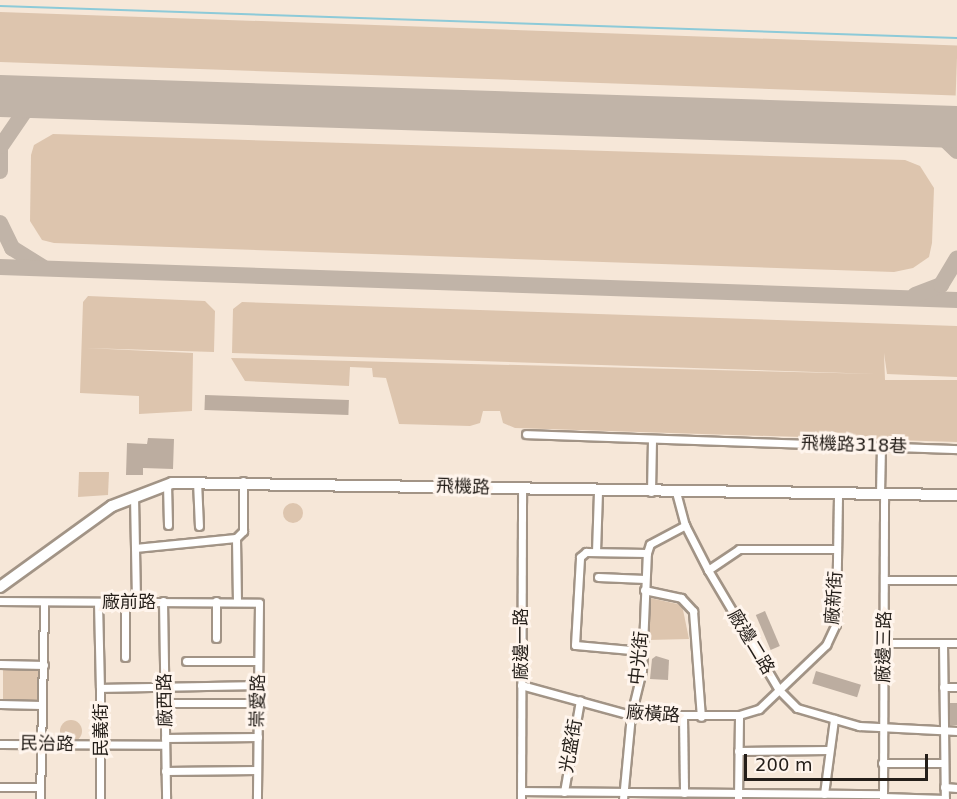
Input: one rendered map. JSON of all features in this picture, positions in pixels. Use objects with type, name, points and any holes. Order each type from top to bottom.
[{"type":"street","name":"飛機路318巷","points":[[526,434],[957,449]]},
{"type":"street","points":[[651,492],[652,439]]},
{"type":"street","name":"廠邊三路","points":[[880,446],[884,580],[883,797]]},
{"type":"street","points":[[197,481],[199,526]]},
{"type":"street","name":"飛機路","points":[[0,587],[91,519],[134,496],[167,484],[197,481],[651,492],[957,495]]},
{"type":"street","points":[[135,548],[236,538],[243,531],[243,481]]},
{"type":"street","points":[[167,484],[168,525]]},
{"type":"street","name":"廠邊一路","points":[[521,795],[522,489]]},
{"type":"street","points":[[596,552],[598,491]]},
{"type":"street","name":"廠邊二路","points":[[676,492],[685,525],[708,570],[780,690],[797,708],[883,730],[957,731]]},
{"type":"street","points":[[837,549],[838,494]]},
{"type":"street","points":[[134,496],[136,602]]},
{"type":"street","points":[[642,651],[575,645],[582,555],[596,552],[646,553],[650,544],[685,525]]},
{"type":"street","points":[[236,538],[237,602]]},
{"type":"street","name":"廠新街","points":[[708,570],[739,549],[837,549],[836,624],[826,645],[780,690]]},
{"type":"street","name":"中光街","points":[[622,796],[631,715],[642,651],[646,553]]},
{"type":"street","points":[[598,577],[645,579]]},
{"type":"street","points":[[884,580],[957,580]]},
{"type":"street","points":[[644,590],[689,602],[701,717]]},
{"type":"street","name":"廠前路","points":[[0,601],[259,603]]},
{"type":"street","points":[[216,601],[216,638]]},
{"type":"street","points":[[40,799],[39,743],[44,664],[44,602]]},
{"type":"street","points":[[98,602],[100,688]]},
{"type":"street","points":[[125,602],[125,657]]},
{"type":"street","name":"廠西路","points":[[163,602],[165,799]]},
{"type":"street","name":"崇愛路","points":[[257,799],[259,603]]},
{"type":"street","points":[[884,643],[957,643]]},
{"type":"street","points":[[521,795],[564,792],[622,796],[684,793],[738,796],[824,794],[945,799],[943,643]]},
{"type":"street","points":[[186,661],[258,661]]},
{"type":"street","points":[[0,666],[44,664]]},
{"type":"street","name":"民義街","points":[[100,799],[102,745],[100,688],[258,685]]},
{"type":"street","name":"廠橫路","points":[[521,685],[631,715],[683,717],[739,715],[759,709],[780,690]]},
{"type":"street","points":[[943,687],[957,687]]},
{"type":"street","name":"光盛街","points":[[564,792],[580,700]]},
{"type":"street","points":[[165,703],[258,703]]},
{"type":"street","points":[[0,704],[41,705]]},
{"type":"street","points":[[738,796],[739,715]]},
{"type":"street","points":[[683,717],[684,793]]},
{"type":"street","points":[[824,794],[828,750],[834,719]]},
{"type":"street","name":"民治路","points":[[0,744],[102,745],[258,737]]},
{"type":"street","points":[[738,752],[828,750]]},
{"type":"street","points":[[882,763],[943,763]]},
{"type":"street","points":[[165,771],[257,770]]},
{"type":"street","points":[[0,787],[40,787]]},
{"type":"street","points":[[944,788],[957,788]]},
{"type":"shaded area","points":[[0,12],[957,45],[956,95],[0,62]]},
{"type":"shaded area","points":[[53,134],[905,160],[920,166],[934,188],[932,243],[929,257],[913,268],[894,272],[54,243],[42,240],[30,221],[31,155],[34,145]]},
{"type":"shaded area","points":[[88,296],[205,301],[215,311],[214,352],[86,348],[193,353],[192,411],[139,414],[139,396],[80,393],[83,302]]},
{"type":"shaded area","points":[[242,302],[957,326],[957,377],[887,374],[884,353],[885,380],[957,380],[957,442],[515,428],[503,423],[500,411],[483,411],[480,423],[470,426],[399,424],[386,378],[373,377],[372,368],[350,367],[349,386],[245,381],[231,358],[877,374],[232,353],[233,309]]},
{"type":"shaded area","points":[[79,472],[109,472],[108,495],[78,497]]},
{"type":"shaded area","points":[[289,503],[297,503],[303,509],[303,517],[297,523],[289,523],[283,517],[283,509]]},
{"type":"shaded area","points":[[650,598],[682,605],[689,639],[648,640]]},
{"type":"shaded area","points":[[3,668],[41,668],[41,701],[3,701]]},
{"type":"shaded area","points":[[71,720],[79,723],[82,731],[79,739],[71,742],[63,739],[60,731],[63,723]]},
{"type":"building","points":[[205,395],[349,400],[348,415],[204,410]]},
{"type":"building","points":[[148,438],[174,439],[173,469],[143,468],[143,475],[126,475],[127,443],[147,444]]},
{"type":"building","points":[[765,611],[780,646],[771,650],[756,615]]},
{"type":"building","points":[[656,656],[669,660],[668,680],[650,679],[652,659]]},
{"type":"building","points":[[816,671],[861,685],[857,697],[812,683]]},
{"type":"building","points":[[949,703],[957,703],[957,725],[949,725]]},
{"type":"waterway","points":[[0,6],[957,38]]},
{"type":"taxiway","points":[[1,146],[25,111],[67,98]]},
{"type":"taxiway","points":[[931,126],[957,151]]},
{"type":"taxiway","points":[[0,144],[0,171]]},
{"type":"taxiway","points":[[0,223],[12,248],[43,267]]},
{"type":"taxiway","points":[[915,295],[941,285],[957,258]]},
{"type":"taxiway","points":[[0,267],[957,300]]},
{"type":"runway","points":[[0,96],[957,127]]}]
